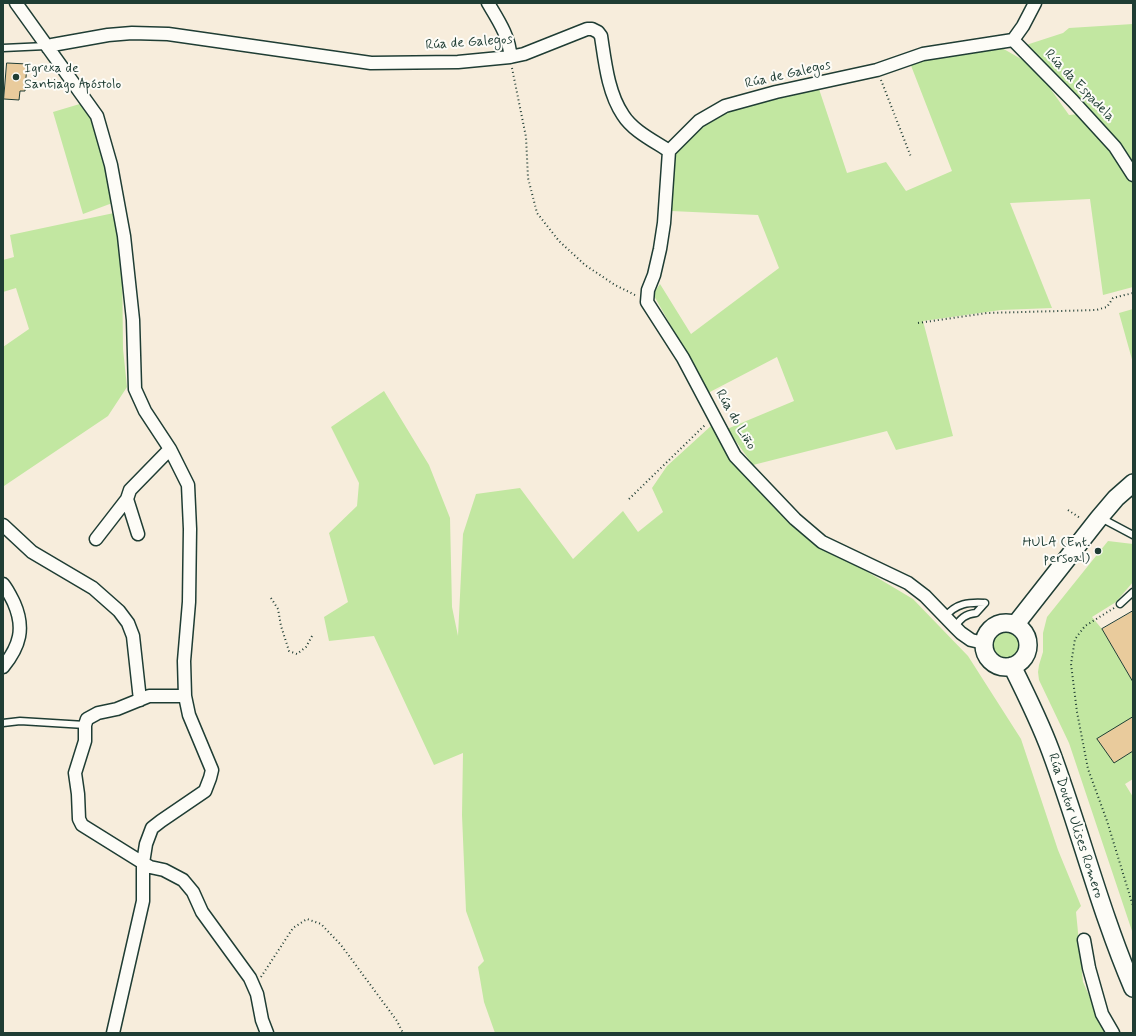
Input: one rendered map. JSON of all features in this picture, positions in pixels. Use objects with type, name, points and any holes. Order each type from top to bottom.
[{"type":"street","points":[[16,3],[97,116],[111,165],[124,236],[133,320],[135,389],[145,410],[170,449],[188,485],[190,529],[189,602],[184,661],[185,696],[189,715],[212,770],[205,791],[152,828],[146,844],[143,863],[143,901],[113,1033]]},
{"type":"street","points":[[488,3],[501,25],[510,52],[510,57]]},
{"type":"street","points":[[1013,40],[1023,26],[1035,3]]},
{"type":"street","name":"Rúa de Galegos","points":[[47,47],[108,35],[132,33],[168,34],[371,63],[458,62],[510,57],[524,54],[587,29],[592,29],[598,32],[600,36],[613,96],[623,116],[640,132],[669,151],[699,121],[725,106],[776,92],[877,70],[923,54],[1013,40]]},
{"type":"street","name":"Rúa da Espadela","points":[[1013,40],[1074,101],[1115,147],[1133,175]]},
{"type":"street","points":[[647,302],[648,290],[654,275],[664,223],[669,151]]},
{"type":"street","name":"Rúa do Liño","points":[[647,302],[683,358],[736,456],[795,519],[822,542],[908,583],[925,596],[954,628],[971,640],[984,643]]},
{"type":"street","points":[[96,539],[127,499],[130,490],[170,449]]},
{"type":"street","points":[[1015,625],[1116,498],[1133,483]]},
{"type":"street","points":[[127,499],[138,534]]},
{"type":"street","points":[[3,525],[32,552],[93,588],[119,611],[128,623],[133,636],[140,700]]},
{"type":"street","points":[[3,584],[7,589],[18,613],[20,638],[10,658],[3,667]]},
{"type":"street","points":[[1001,623],[1015,625],[1021,628],[1025,634],[1028,646],[1026,653],[1023,659],[1012,666],[1000,666],[990,660],[986,655],[984,643],[986,636],[989,630],[1001,623]]},
{"type":"street","name":"Rúa Doutor Ulises Romero","points":[[1012,666],[1032,706],[1051,752],[1104,915],[1118,954],[1133,988]]},
{"type":"street","points":[[185,696],[149,696],[117,709],[98,713],[87,719],[84,725],[85,741],[75,772],[79,819],[82,825],[143,863],[150,867],[164,870],[183,880],[193,892],[202,912],[250,978],[257,994],[262,1020],[267,1033]]},
{"type":"street","points":[[1084,940],[1089,968],[1102,1014],[1113,1033]]},
{"type":"lane","points":[[3,48],[47,47]]},
{"type":"lane","points":[[1100,518],[1133,535]]},
{"type":"lane","points":[[1120,604],[1133,592]]},
{"type":"lane","points":[[945,617],[951,609],[961,605],[986,603],[976,614],[961,617],[954,628]]},
{"type":"lane","points":[[3,723],[20,721],[84,725]]},
{"type":"path","points":[[510,57],[526,136],[528,178],[536,213],[559,241],[585,265],[614,284],[647,302]]},
{"type":"path","points":[[877,70],[911,157]]},
{"type":"path","points":[[918,323],[987,312],[1096,310],[1107,306],[1113,298],[1133,293]]},
{"type":"path","points":[[629,500],[706,425],[716,419]]},
{"type":"path","points":[[1068,510],[1080,518]]},
{"type":"path","points":[[271,598],[278,609],[280,626],[290,651],[297,654],[306,647],[312,636]]},
{"type":"path","points":[[1120,604],[1085,626],[1075,639],[1071,664],[1077,712],[1088,769],[1107,821],[1133,906]]},
{"type":"path","points":[[250,978],[260,977],[263,975],[293,928],[299,923],[306,919],[321,924],[341,945],[397,1021],[403,1033]]},
{"type":"green space","points":[[1133,24],[1133,163],[1115,138],[1023,46],[1063,33],[1069,28]]},
{"type":"green space","points":[[1002,48],[1035,67],[1069,115],[1079,114],[1114,152],[1133,183],[1133,287],[1103,295],[1090,199],[1010,203],[1052,308],[1001,310],[923,321],[953,436],[896,450],[887,431],[753,465],[727,429],[794,401],[777,357],[708,393],[653,294],[660,284],[691,334],[779,268],[758,215],[671,211],[673,152],[719,113],[819,89],[847,173],[886,162],[906,191],[952,171],[910,63]]},
{"type":"green space","points":[[83,103],[90,115],[115,202],[83,214],[53,112]]},
{"type":"green space","points":[[114,213],[122,253],[123,349],[127,387],[108,416],[4,486],[3,347],[29,329],[16,288],[3,292],[3,260],[14,257],[10,235]]},
{"type":"green space","points":[[1133,309],[1133,363],[1119,313]]},
{"type":"green space","points":[[384,391],[429,465],[450,518],[452,607],[458,636],[463,534],[476,494],[520,488],[573,559],[623,511],[638,532],[663,512],[652,488],[667,466],[712,425],[729,456],[824,546],[913,599],[968,656],[1021,739],[1058,850],[1081,906],[1076,912],[1083,982],[1106,1033],[495,1033],[484,1002],[478,967],[484,961],[466,911],[462,815],[463,753],[434,765],[374,636],[329,641],[324,617],[348,602],[329,533],[357,506],[359,483],[331,427]]},
{"type":"green space","points":[[1108,541],[1133,544],[1133,582],[1116,602],[1092,617],[1102,629],[1133,682],[1133,717],[1114,763],[1133,751],[1133,779],[1125,784],[1133,797],[1133,934],[1069,743],[1039,680],[1038,672],[1043,652],[1043,633],[1047,617]]},
{"type":"green space","points":[[1007,632],[1017,636],[1021,646],[1017,656],[1007,660],[997,656],[993,646],[997,636]]},
{"type":"building","name":"Igrexa de Santiago Apóstolo","points":[[7,63],[27,64],[25,91],[20,91],[19,100],[4,99]]},
{"type":"building","points":[[1133,611],[1133,682],[1102,629]]},
{"type":"building","points":[[1133,717],[1133,751],[1114,763],[1097,739]]},
{"type":"place","name":"Igrexa de Santiago Apóstolo","points":[[16,77]]},
{"type":"place","name":"HULA (Ent. persoal)","points":[[1098,551]]}]
